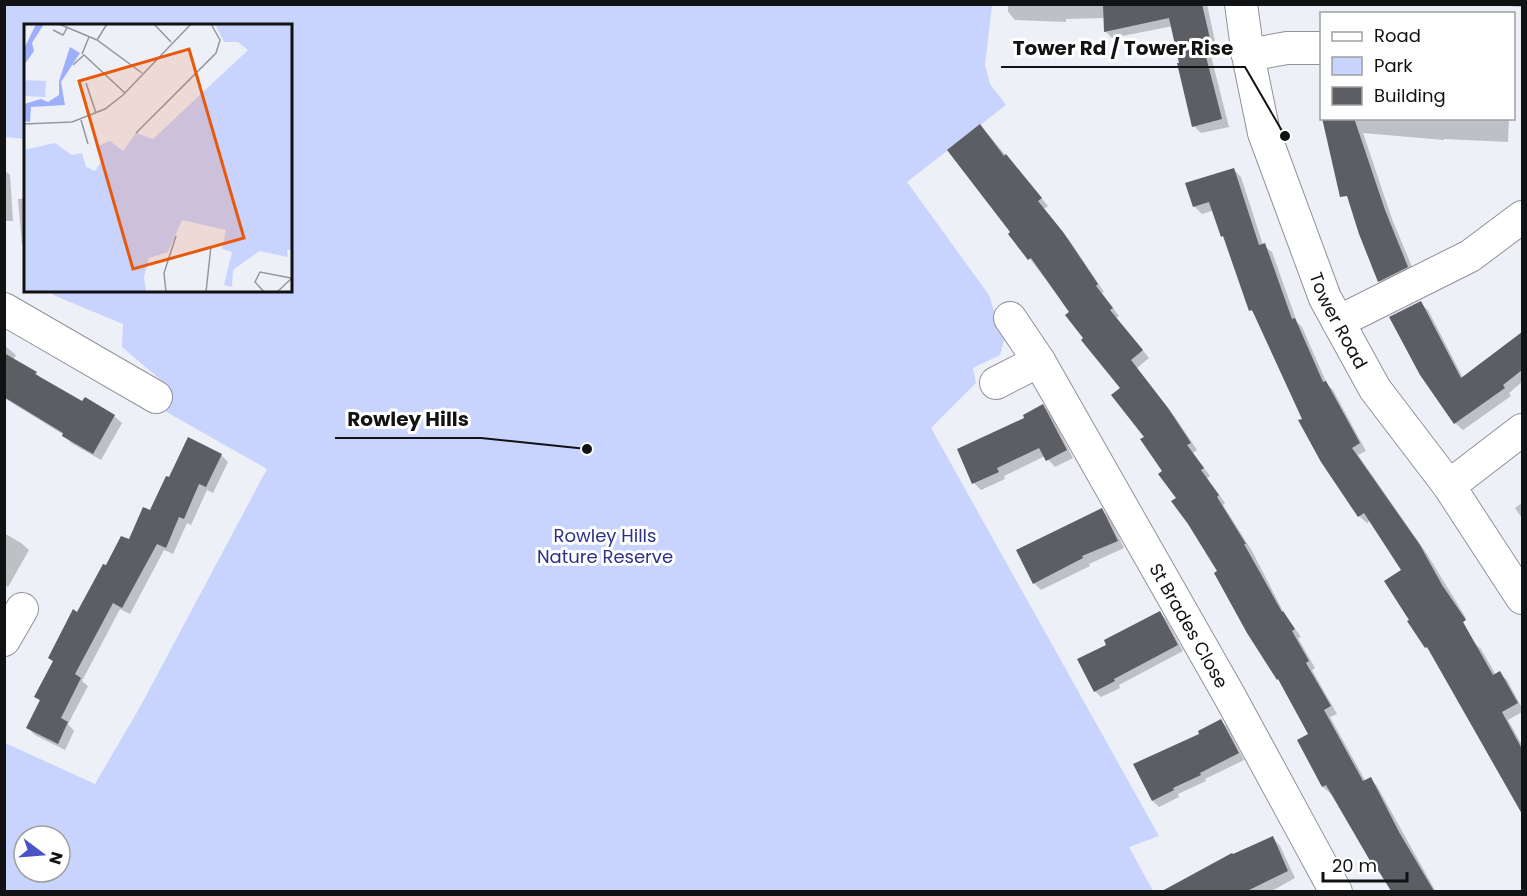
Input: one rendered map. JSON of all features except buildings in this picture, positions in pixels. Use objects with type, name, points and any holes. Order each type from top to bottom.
[{"type":"street","name":"Tower Road","points":[[1241,4],[1248,55],[1264,133],[1325,298],[1375,388],[1449,486],[1522,598]]},
{"type":"street","points":[[1248,55],[1287,48],[1320,48]]},
{"type":"street","points":[[1338,322],[1470,256],[1522,217]]},
{"type":"street","points":[[4,309],[156,397]]},
{"type":"street","name":"St Brades Close","points":[[1010,318],[1039,361],[1229,695],[1336,891]]},
{"type":"street","points":[[996,383],[1039,361]]},
{"type":"street","points":[[1449,486],[1522,430]]},
{"type":"street","points":[[5,638],[22,609]]},
{"type":"green space","name":"Rowley Hills Nature Reserve","points":[[5,5],[992,5],[985,65],[990,84],[1006,105],[907,182],[989,295],[994,311],[1010,318],[1000,355],[973,368],[976,383],[931,428],[1159,836],[1129,847],[1153,891],[5,892],[5,743],[95,784],[140,707],[267,469],[156,406],[162,381],[122,347],[123,324],[53,295],[53,292],[292,292],[292,24],[24,24],[24,139],[4,136]]},
{"type":"place","name":"Tower Rd / Tower Rise","points":[[1285,136]]},
{"type":"place","name":"Rowley Hills","points":[[587,449]]}]
